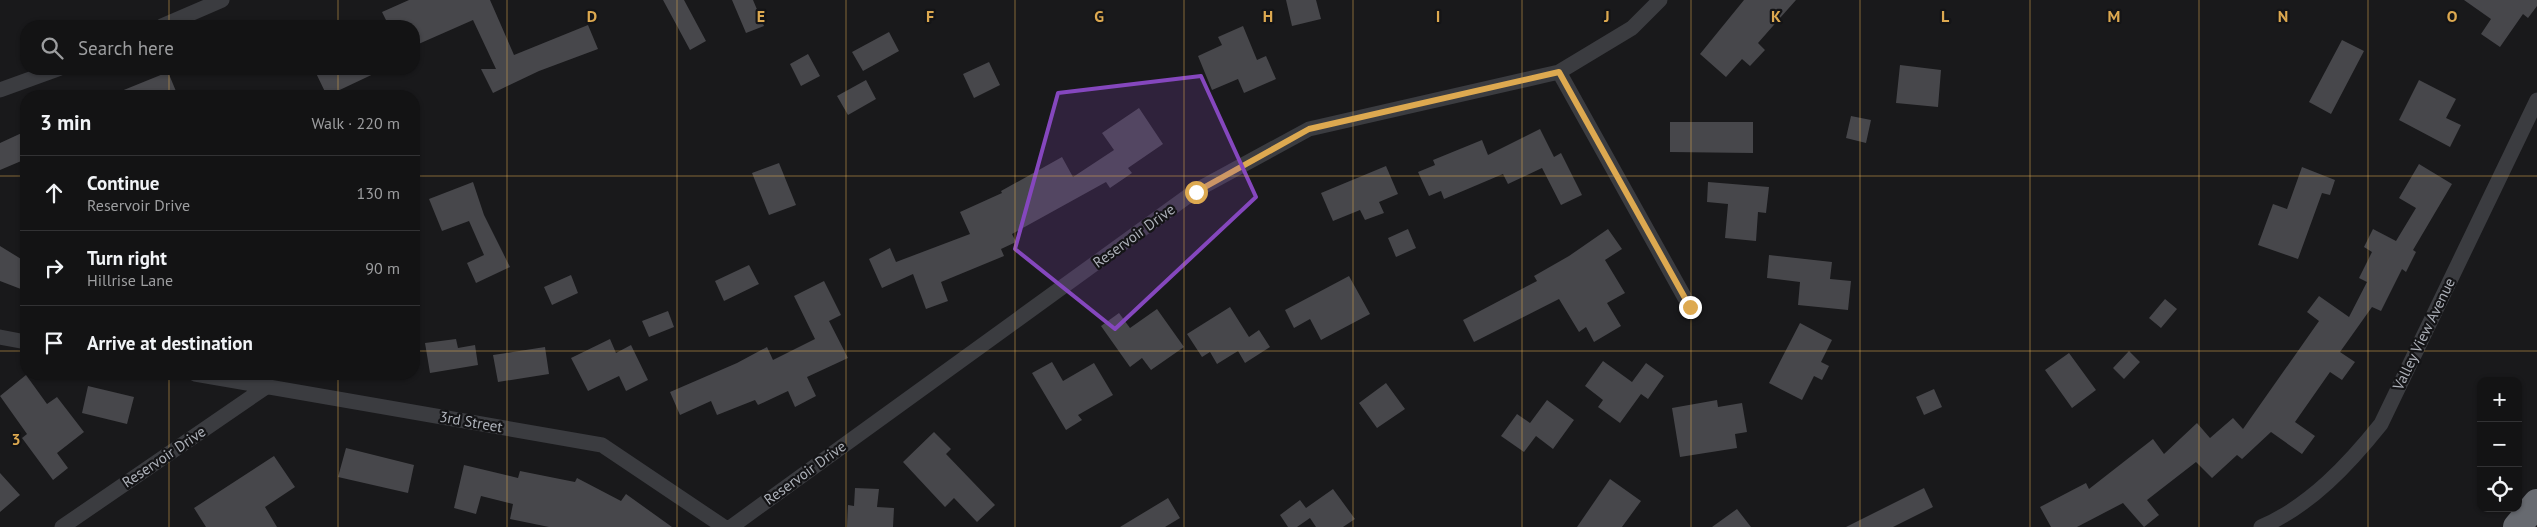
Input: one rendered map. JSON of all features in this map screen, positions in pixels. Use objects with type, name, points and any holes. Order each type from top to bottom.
[{"type":"highway","points":[[2517,527],[2537,502]]},
{"type":"street","points":[[176,20],[222,0]]},
{"type":"street","name":"Reservoir Drive","points":[[731,527],[1196,192],[1309,129],[1559,72],[1632,28],[1660,0]]},
{"type":"street","points":[[1559,72],[1690,307]]},
{"type":"street","points":[[0,90],[41,75]]},
{"type":"street","name":"Valley View Avenue","points":[[2261,527],[2294,508],[2349,464],[2381,424],[2537,100]]},
{"type":"street","points":[[0,337],[20,341]]},
{"type":"street","name":"3rd Street","points":[[228,380],[602,445],[724,527]]},
{"type":"street","name":"Reservoir Drive","points":[[62,527],[266,387]]},
{"type":"highlighted area","points":[[1201,76],[1256,197],[1115,329],[1015,249],[1058,93]]},
{"type":"building","points":[[409,0],[490,0],[514,55],[588,25],[598,49],[539,71],[493,93],[481,69],[496,69],[473,20],[420,43],[420,20],[386,20],[382,12]]},
{"type":"building","points":[[663,0],[684,0],[706,41],[690,50]]},
{"type":"building","points":[[732,0],[753,0],[764,26],[746,33]]},
{"type":"building","points":[[1286,0],[1316,0],[1321,19],[1292,26]]},
{"type":"building","points":[[1744,0],[1796,0],[1758,43],[1765,50],[1750,66],[1742,59],[1726,77],[1700,54]]},
{"type":"building","points":[[2464,0],[2537,0],[2537,6],[2528,18],[2523,14],[2500,47],[2481,34],[2491,19]]},
{"type":"building","points":[[1243,26],[1257,60],[1266,56],[1276,79],[1244,93],[1238,79],[1212,90],[1198,56],[1222,45],[1218,37]]},
{"type":"building","points":[[889,32],[899,51],[863,71],[852,52]]},
{"type":"building","points":[[2342,40],[2364,51],[2331,114],[2309,102]]},
{"type":"building","points":[[808,54],[820,76],[801,86],[790,64]]},
{"type":"building","points":[[989,62],[1000,85],[974,98],[963,74]]},
{"type":"building","points":[[1900,65],[1941,70],[1938,107],[1896,103]]},
{"type":"building","points":[[161,75],[169,75],[176,90],[124,90]]},
{"type":"building","points":[[317,75],[371,75],[340,90],[324,90]]},
{"type":"building","points":[[866,80],[876,99],[848,115],[837,96]]},
{"type":"building","points":[[2419,80],[2456,99],[2446,118],[2461,125],[2450,147],[2399,120]]},
{"type":"building","points":[[1139,108],[1163,144],[1128,168],[1132,173],[1110,188],[1106,182],[1012,234],[1016,242],[1001,249],[1004,256],[941,282],[948,301],[926,309],[913,274],[882,288],[869,259],[890,248],[896,262],[970,234],[960,212],[1002,193],[1001,191],[1062,157],[1073,177],[1114,150],[1102,133]]},
{"type":"building","points":[[1851,116],[1871,120],[1866,143],[1846,138]]},
{"type":"building","points":[[1670,122],[1753,122],[1753,153],[1670,152]]},
{"type":"building","points":[[1540,129],[1554,157],[1561,153],[1582,195],[1561,205],[1542,168],[1508,184],[1503,174],[1444,199],[1441,191],[1429,196],[1418,172],[1435,165],[1433,160],[1482,140],[1488,155]]},
{"type":"building","points":[[20,134],[20,162],[0,170],[0,143]]},
{"type":"building","points":[[779,163],[796,205],[769,215],[752,173]]},
{"type":"building","points":[[2419,164],[2452,184],[2413,250],[2416,252],[2406,272],[2402,269],[2381,311],[2372,307],[2340,352],[2355,362],[2342,380],[2330,372],[2295,422],[2315,436],[2302,454],[2271,432],[2242,459],[2237,455],[2212,478],[2196,462],[2147,500],[2159,515],[2144,527],[2123,503],[2077,527],[2051,527],[2040,507],[2086,483],[2089,489],[2153,439],[2164,454],[2197,423],[2210,438],[2233,418],[2243,429],[2319,321],[2307,312],[2319,296],[2349,317],[2367,282],[2359,278],[2372,252],[2364,247],[2373,229],[2396,241],[2416,208],[2399,198]]},
{"type":"building","points":[[1386,166],[1398,194],[1379,202],[1384,213],[1365,220],[1360,210],[1333,221],[1321,193]]},
{"type":"building","points":[[2302,167],[2335,180],[2330,195],[2322,193],[2298,259],[2258,245],[2273,204],[2287,209]]},
{"type":"building","points":[[473,182],[484,215],[510,267],[476,283],[467,263],[484,255],[469,221],[442,231],[429,199]]},
{"type":"building","points":[[1708,182],[1769,187],[1766,213],[1758,212],[1756,241],[1725,238],[1728,204],[1707,202]]},
{"type":"building","points":[[1408,229],[1416,248],[1396,257],[1388,238]]},
{"type":"building","points":[[1608,229],[1622,249],[1605,260],[1625,293],[1607,303],[1621,326],[1594,342],[1586,327],[1579,332],[1559,299],[1474,342],[1463,320],[1537,281],[1534,276],[1569,256]]},
{"type":"building","points":[[0,246],[20,258],[20,289],[0,281]]},
{"type":"building","points":[[1769,255],[1832,262],[1830,279],[1851,281],[1848,310],[1798,305],[1800,282],[1767,278]]},
{"type":"building","points":[[749,265],[759,284],[724,301],[715,281]]},
{"type":"building","points":[[571,275],[578,293],[552,305],[544,287]]},
{"type":"building","points":[[1349,276],[1370,314],[1321,340],[1310,319],[1294,328],[1285,310]]},
{"type":"building","points":[[824,281],[841,315],[829,321],[848,358],[807,377],[816,396],[795,407],[788,391],[758,405],[755,400],[717,415],[711,401],[680,415],[670,392],[737,363],[767,347],[773,360],[815,339],[794,296]]},
{"type":"building","points":[[2165,299],[2177,309],[2161,328],[2149,318]]},
{"type":"building","points":[[1230,307],[1249,337],[1259,330],[1270,347],[1245,363],[1238,351],[1217,364],[1210,352],[1202,357],[1187,334]]},
{"type":"building","points":[[1157,309],[1184,347],[1151,370],[1142,358],[1130,367],[1101,326],[1119,313],[1130,328]]},
{"type":"building","points":[[668,311],[674,327],[649,337],[642,321]]},
{"type":"building","points":[[1800,323],[1832,340],[1821,362],[1829,366],[1822,380],[1814,376],[1802,400],[1769,383]]},
{"type":"building","points":[[456,339],[458,348],[475,345],[478,365],[430,373],[425,343]]},
{"type":"building","points":[[610,339],[616,353],[631,345],[648,380],[626,391],[619,376],[588,391],[571,358]]},
{"type":"building","points":[[545,347],[549,374],[498,382],[493,355]]},
{"type":"building","points":[[2129,351],[2140,362],[2124,379],[2113,368]]},
{"type":"building","points":[[2069,353],[2096,390],[2072,408],[2045,370]]},
{"type":"building","points":[[1603,361],[1632,382],[1646,363],[1664,376],[1648,399],[1641,394],[1620,423],[1598,407],[1603,400],[1585,386]]},
{"type":"building","points":[[1052,362],[1063,381],[1094,363],[1113,395],[1078,415],[1082,420],[1066,430],[1032,373]]},
{"type":"building","points":[[20,380],[30,380],[47,404],[57,397],[84,432],[57,453],[68,468],[53,480],[22,438],[27,434],[0,396]]},
{"type":"building","points":[[1386,383],[1405,409],[1377,428],[1359,403]]},
{"type":"building","points":[[88,386],[134,397],[127,424],[82,413]]},
{"type":"building","points":[[1934,389],[1942,407],[1924,415],[1916,397]]},
{"type":"building","points":[[1547,400],[1574,420],[1553,449],[1536,436],[1524,452],[1501,436],[1517,414],[1530,423]]},
{"type":"building","points":[[1717,400],[1718,407],[1742,403],[1747,432],[1735,434],[1737,448],[1680,457],[1672,408]]},
{"type":"building","points":[[934,432],[951,449],[946,454],[995,505],[977,522],[954,498],[945,507],[903,462]]},
{"type":"building","points":[[346,448],[414,465],[408,493],[338,477]]},
{"type":"building","points":[[274,456],[295,487],[265,507],[277,527],[206,527],[194,508]]},
{"type":"building","points":[[464,465],[518,478],[520,471],[575,482],[577,478],[621,501],[626,494],[672,527],[549,527],[510,519],[513,504],[481,496],[476,514],[454,508]]},
{"type":"building","points":[[0,473],[20,495],[0,512]]},
{"type":"building","points":[[1610,479],[1641,501],[1622,527],[1577,527]]},
{"type":"building","points":[[855,488],[879,489],[877,507],[894,508],[893,527],[847,527],[848,505],[854,506]]},
{"type":"building","points":[[1924,488],[1933,507],[1893,527],[1846,527]]},
{"type":"building","points":[[1333,489],[1355,519],[1343,527],[1316,527],[1310,518],[1297,527],[1288,527],[1280,515],[1300,500],[1306,508]]},
{"type":"building","points":[[1168,498],[1180,518],[1165,527],[1120,527]]},
{"type":"building","points":[[1737,509],[1751,527],[1712,527]]},
{"type":"route","points":[[1196,192],[1309,129],[1559,72],[1690,307]]}]
